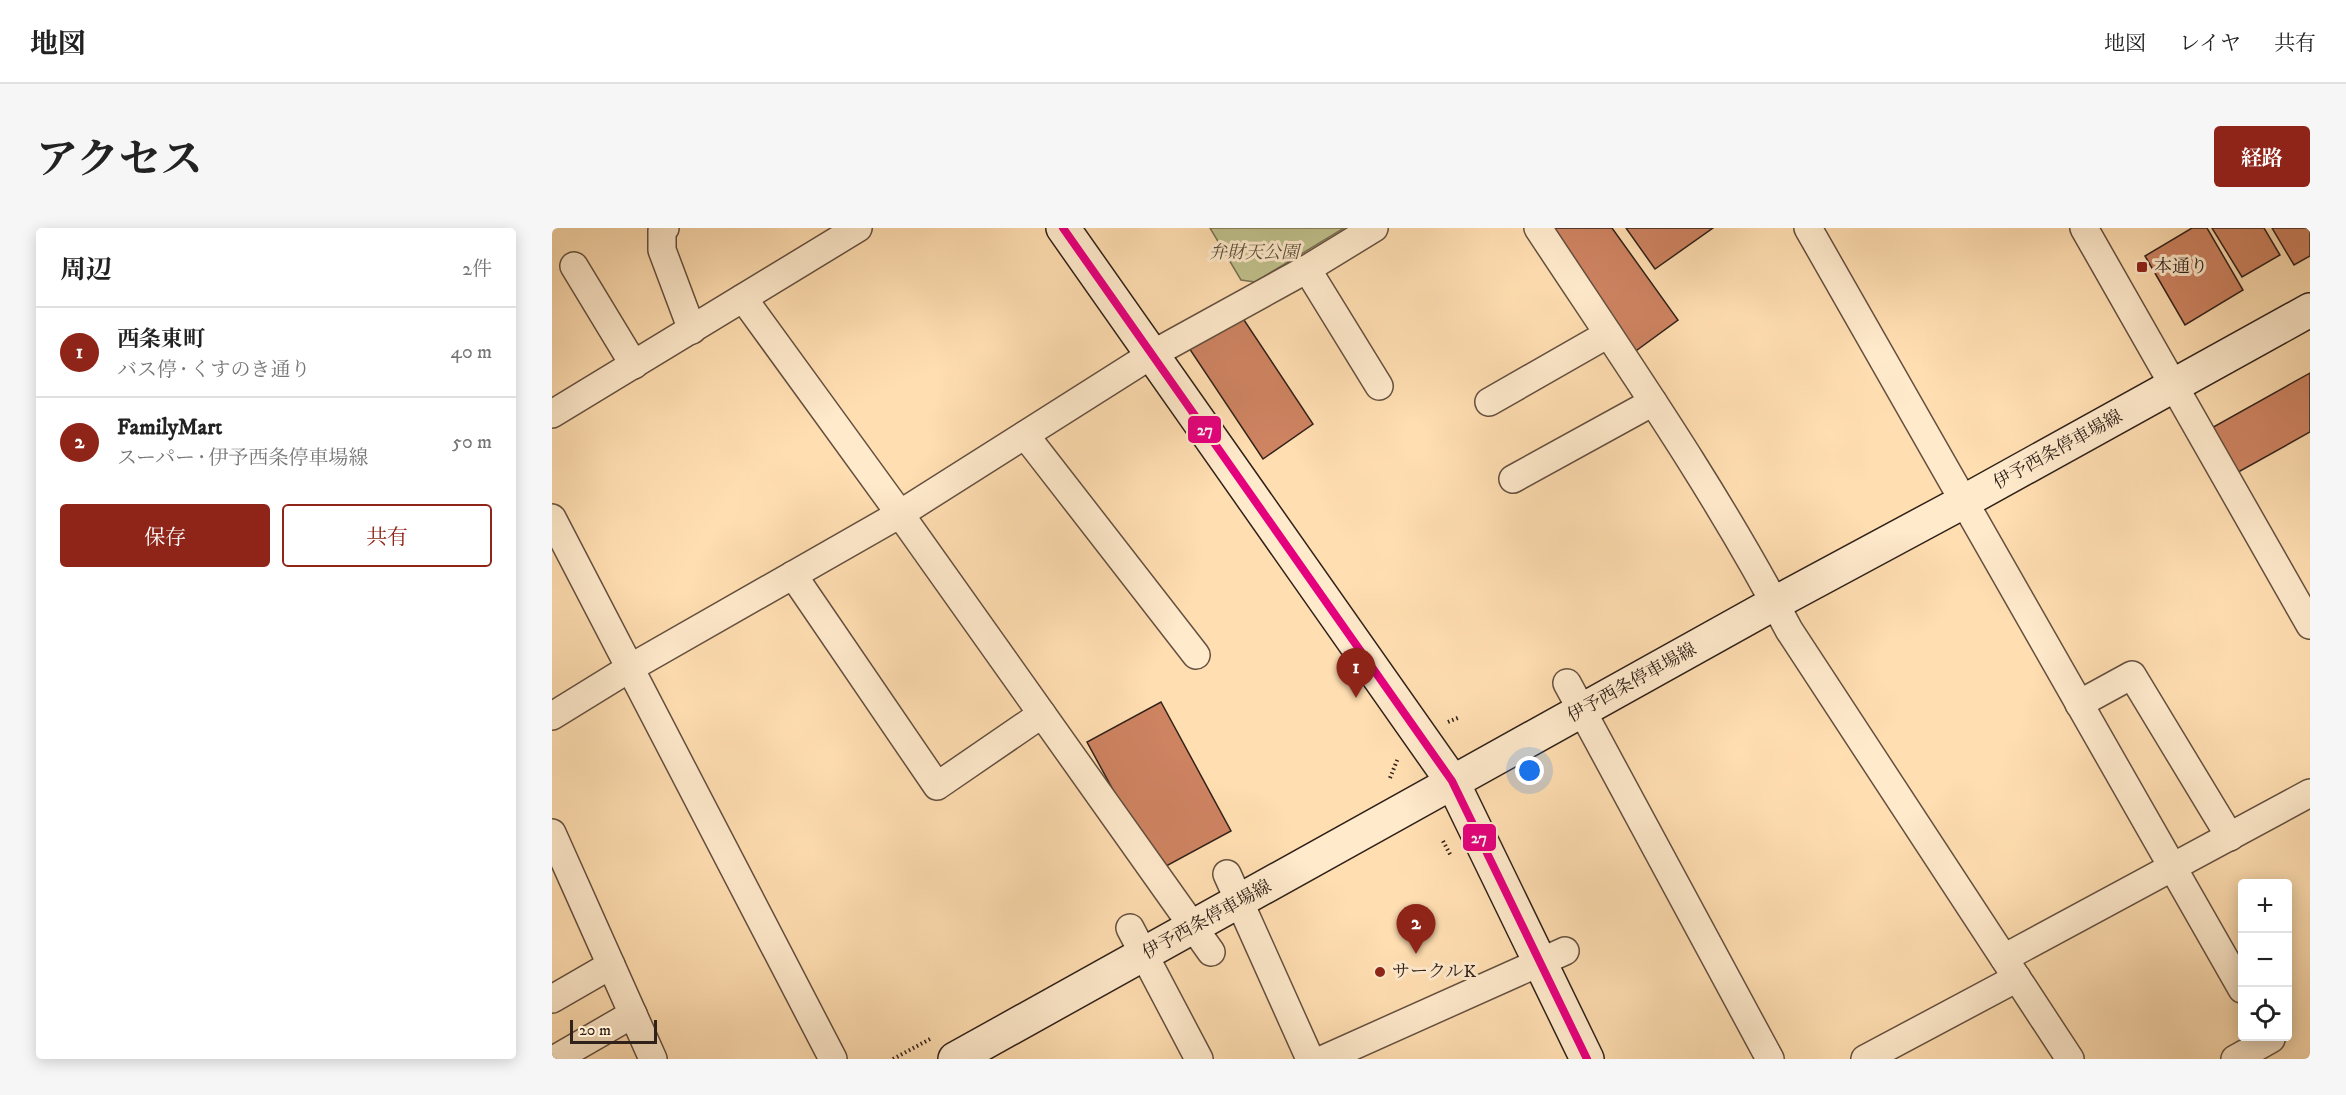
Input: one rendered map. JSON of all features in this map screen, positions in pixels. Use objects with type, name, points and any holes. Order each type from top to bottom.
[{"type":"main road","points":[[1063,228],[1452,781],[1553,956],[1587,1059]]},
{"type":"main road","name":"伊予西条停車場線","points":[[955,1059],[1138,941],[1202,940],[1233,888],[1452,781],[1581,712],[2310,310]]},
{"type":"street","points":[[665,228],[662,231],[662,250],[692,330]]},
{"type":"street","points":[[552,414],[858,228]]},
{"type":"street","points":[[552,716],[630,668],[900,514],[1151,356],[1307,269],[1374,228]]},
{"type":"street","points":[[1539,228],[1653,402],[1775,603],[1789,630],[2070,1059]]},
{"type":"street","points":[[1808,228],[2241,987]]},
{"type":"street","points":[[2084,228],[2310,625]]},
{"type":"street","points":[[574,266],[634,365]]},
{"type":"street","points":[[1307,269],[1380,386]]},
{"type":"street","points":[[743,298],[900,514],[1202,940]]},
{"type":"street","points":[[1489,402],[1608,334]]},
{"type":"street","points":[[1513,479],[1653,402]]},
{"type":"street","points":[[1025,435],[1196,656]]},
{"type":"street","points":[[552,518],[833,1059]]},
{"type":"street","points":[[793,575],[937,786],[1042,714]]},
{"type":"street","points":[[2079,704],[2132,675],[2230,837]]},
{"type":"street","points":[[1567,683],[1770,1059]]},
{"type":"street","points":[[1865,1059],[2173,868],[2310,793]]},
{"type":"street","points":[[552,833],[653,1059]]},
{"type":"street","points":[[1233,888],[1310,1059]]},
{"type":"street","points":[[1138,941],[1199,1059]]},
{"type":"street","points":[[1324,1059],[1553,956]]},
{"type":"street","points":[[552,999],[611,965]]},
{"type":"street","points":[[555,1059],[633,1014]]},
{"type":"street","points":[[2235,1059],[2275,1045]]},
{"type":"green space","name":"弁財天公園","points":[[1210,228],[1344,228],[1255,282],[1241,280]]},
{"type":"building","points":[[1543,228],[1612,228],[1678,320],[1633,353]]},
{"type":"building","points":[[1626,228],[1713,228],[1655,269]]},
{"type":"building","points":[[2192,228],[2207,228],[2243,290],[2185,325],[2145,256]]},
{"type":"building","points":[[2212,228],[2264,228],[2280,255],[2242,277]]},
{"type":"building","points":[[2272,228],[2310,228],[2310,256],[2294,265]]},
{"type":"building","points":[[1240,314],[1313,424],[1263,459],[1189,348]]},
{"type":"building","points":[[2310,373],[2310,432],[2233,475],[2208,430]]},
{"type":"building","points":[[1161,702],[1231,831],[1157,871],[1087,742]]},
{"type":"transit line","name":"27","points":[[1063,228],[1452,781],[1587,1059]]},
{"type":"place","name":"本通り","points":[[2142,267]]},
{"type":"place","name":"西条東町","points":[[1356,698]]},
{"type":"place","name":"FamilyMart","points":[[1416,954]]},
{"type":"place","name":"サークルK","points":[[1380,972]]}]
